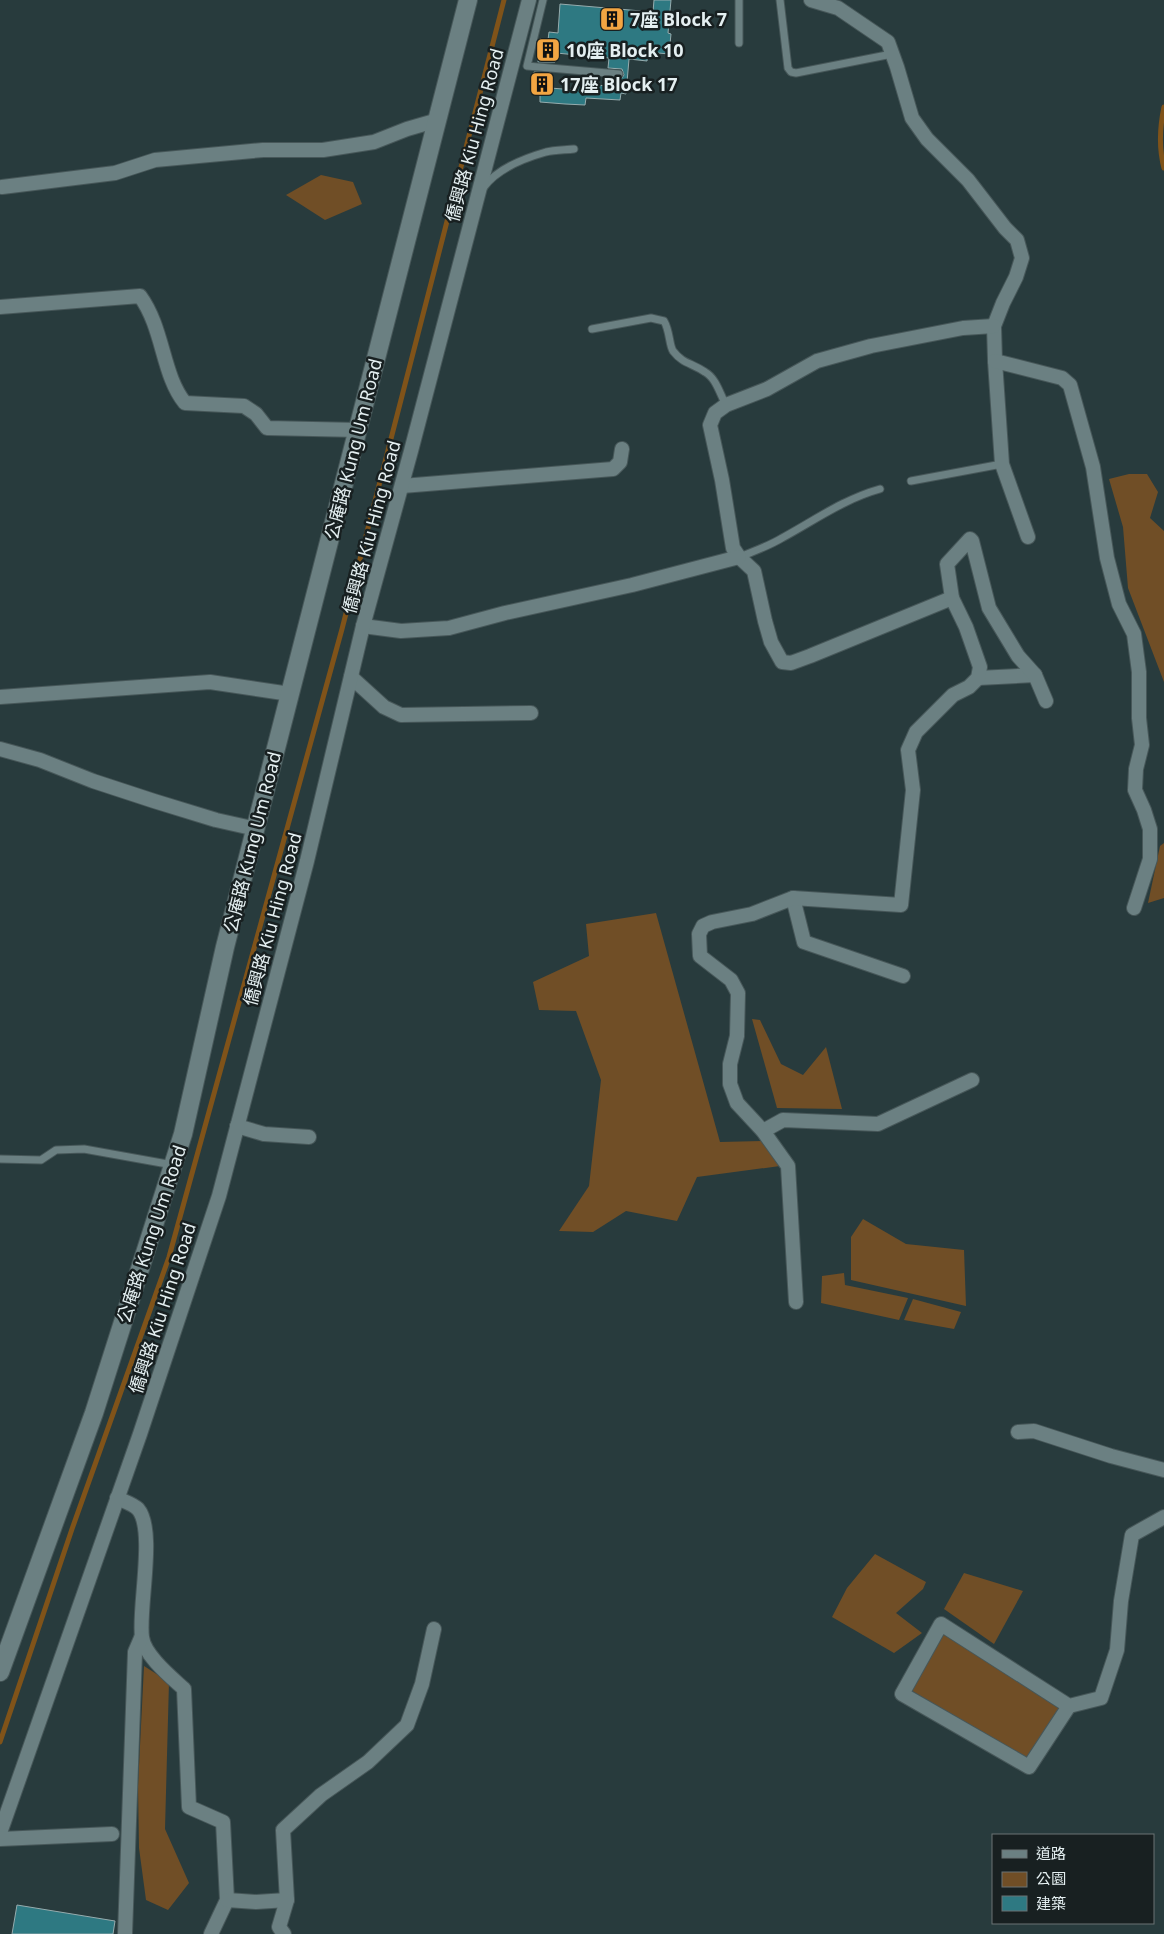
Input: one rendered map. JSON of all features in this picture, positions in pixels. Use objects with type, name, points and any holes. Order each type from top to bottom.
[{"type":"street","name":"公庵路 Kung Um Road","points":[[0,1672],[94,1413],[183,1134],[225,947],[468,0]]},
{"type":"street","points":[[811,0],[838,8],[888,42],[912,118],[927,139],[968,180],[1005,228],[1017,240],[1022,258],[1016,277],[994,326],[995,361],[1002,464],[1028,537]]},
{"type":"street","name":"僑興路 Kiu Hing Road","points":[[0,1833],[118,1498],[219,1196],[307,862],[364,626],[527,4]]},
{"type":"street","points":[[2,187],[115,173],[155,160],[263,150],[323,150],[374,142],[407,129],[438,120]]},
{"type":"street","points":[[0,307],[140,296],[149,308],[160,336],[176,392],[185,403],[244,406],[256,414],[267,428],[358,430]]},
{"type":"street","points":[[952,598],[810,656],[791,663],[782,662],[771,642],[754,571],[739,557],[733,548],[722,480],[710,425],[715,413],[726,405],[767,389],[817,361],[870,346],[963,328],[994,326]]},
{"type":"street","points":[[995,361],[1062,378],[1070,385],[1093,467],[1107,558],[1119,604],[1134,634],[1139,672],[1139,718],[1142,745],[1136,770],[1135,790],[1150,829],[1150,859],[1134,908]]},
{"type":"street","points":[[402,486],[613,469],[620,462],[622,448]]},
{"type":"street","points":[[796,1302],[788,1166],[764,1131],[736,1103],[730,1084],[730,1064],[737,1036],[738,993],[731,980],[700,956],[699,934],[703,926],[712,922],[752,914],[793,898],[901,905],[913,790],[908,750],[916,732],[927,720],[953,695],[969,687],[978,678],[980,667],[966,627],[952,598],[947,564],[970,539],[989,608],[1018,656],[1035,675],[1046,701]]},
{"type":"street","points":[[364,626],[401,631],[449,628],[505,613],[632,585],[739,557]]},
{"type":"street","points":[[978,678],[1035,675]]},
{"type":"street","points":[[351,677],[378,702],[401,715],[531,713]]},
{"type":"street","points":[[0,697],[210,682],[290,694]]},
{"type":"street","points":[[0,749],[40,760],[93,782],[163,804],[216,820],[256,829]]},
{"type":"street","points":[[793,898],[804,942],[903,976]]},
{"type":"street","points":[[764,1131],[783,1120],[878,1124],[972,1080]]},
{"type":"street","points":[[237,1126],[264,1134],[309,1137]]},
{"type":"street","points":[[1018,1432],[1034,1431],[1111,1456],[1164,1470]]},
{"type":"street","points":[[118,1498],[138,1508],[145,1526],[142,1638],[135,1652],[126,1934]]},
{"type":"street","points":[[1069,1706],[941,1624],[902,1694],[1030,1768],[1069,1706],[1101,1698],[1117,1650],[1121,1601],[1132,1535],[1164,1517]]},
{"type":"street","points":[[284,1934],[279,1927],[287,1900],[283,1830],[321,1795],[368,1762],[407,1725],[422,1684],[434,1629]]},
{"type":"street","points":[[142,1638],[153,1660],[184,1689],[189,1807],[222,1822],[226,1900],[211,1934]]},
{"type":"street","points":[[0,1839],[112,1834]]},
{"type":"street","points":[[226,1900],[256,1902],[287,1900]]},
{"type":"lane","points":[[543,0],[527,66],[619,74]]},
{"type":"lane","points":[[739,0],[739,43]]},
{"type":"lane","points":[[780,0],[788,68],[791,72],[796,73],[892,54]]},
{"type":"lane","points":[[527,4],[540,10]]},
{"type":"lane","points":[[477,197],[491,178],[520,162],[547,152],[574,149]]},
{"type":"lane","points":[[592,329],[651,318],[664,321],[669,330],[671,348],[682,361],[707,372],[726,405]]},
{"type":"lane","points":[[911,481],[1002,464]]},
{"type":"lane","points":[[739,557],[781,539],[828,510],[863,494],[880,490]]},
{"type":"lane","points":[[0,1159],[41,1160],[56,1150],[84,1150],[173,1165]]},
{"type":"green space","points":[[321,175],[353,182],[362,204],[325,220],[286,195]]},
{"type":"green space","points":[[1129,474],[1147,474],[1158,492],[1150,518],[1164,531],[1164,682],[1128,588],[1123,527],[1109,479]]},
{"type":"green space","points":[[1164,843],[1164,898],[1148,903],[1160,846]]},
{"type":"green space","points":[[656,913],[720,1142],[762,1141],[780,1166],[697,1177],[677,1221],[626,1211],[593,1232],[559,1231],[589,1186],[601,1080],[576,1011],[539,1010],[533,982],[589,956],[586,924]]},
{"type":"green space","points":[[752,1019],[760,1020],[781,1064],[803,1075],[826,1047],[842,1109],[777,1108]]},
{"type":"green space","points":[[863,1219],[906,1244],[964,1250],[966,1306],[851,1280],[851,1237]]},
{"type":"green space","points":[[844,1273],[845,1285],[908,1298],[899,1320],[821,1303],[822,1276]]},
{"type":"green space","points":[[913,1299],[961,1312],[954,1329],[904,1320]]},
{"type":"green space","points":[[875,1554],[926,1582],[923,1589],[896,1613],[922,1633],[894,1653],[832,1617],[847,1588]]},
{"type":"green space","points":[[964,1573],[1023,1591],[994,1644],[944,1609]]},
{"type":"green space","points":[[943,1633],[1061,1705],[1027,1761],[909,1689]]},
{"type":"green space","points":[[144,1666],[169,1682],[165,1829],[189,1883],[168,1910],[146,1900],[139,1848],[138,1786]]},
{"type":"building","points":[[654,0],[671,0],[668,33],[671,34],[669,54],[648,52],[647,61],[629,59],[626,94],[621,93],[620,100],[586,98],[585,105],[565,104],[540,102],[540,95],[532,94],[534,72],[551,73],[550,88],[576,90],[577,83],[607,86],[607,78],[621,79],[624,75],[622,69],[608,68],[609,58],[556,53],[555,62],[538,62],[540,39],[548,40],[549,32],[558,33],[560,4],[653,12]]},
{"type":"building","points":[[17,1905],[115,1921],[113,1934],[12,1934]]},
{"type":"waterway","points":[[0,1742],[72,1529],[169,1257],[342,629],[504,0]]},
{"type":"waterway","points":[[1164,107],[1161,138],[1164,168]]},
{"type":"place","name":"7座 Block 7","points":[[612,19]]},
{"type":"place","name":"10座 Block 10","points":[[548,50]]},
{"type":"place","name":"17座 Block 17","points":[[542,84]]}]
